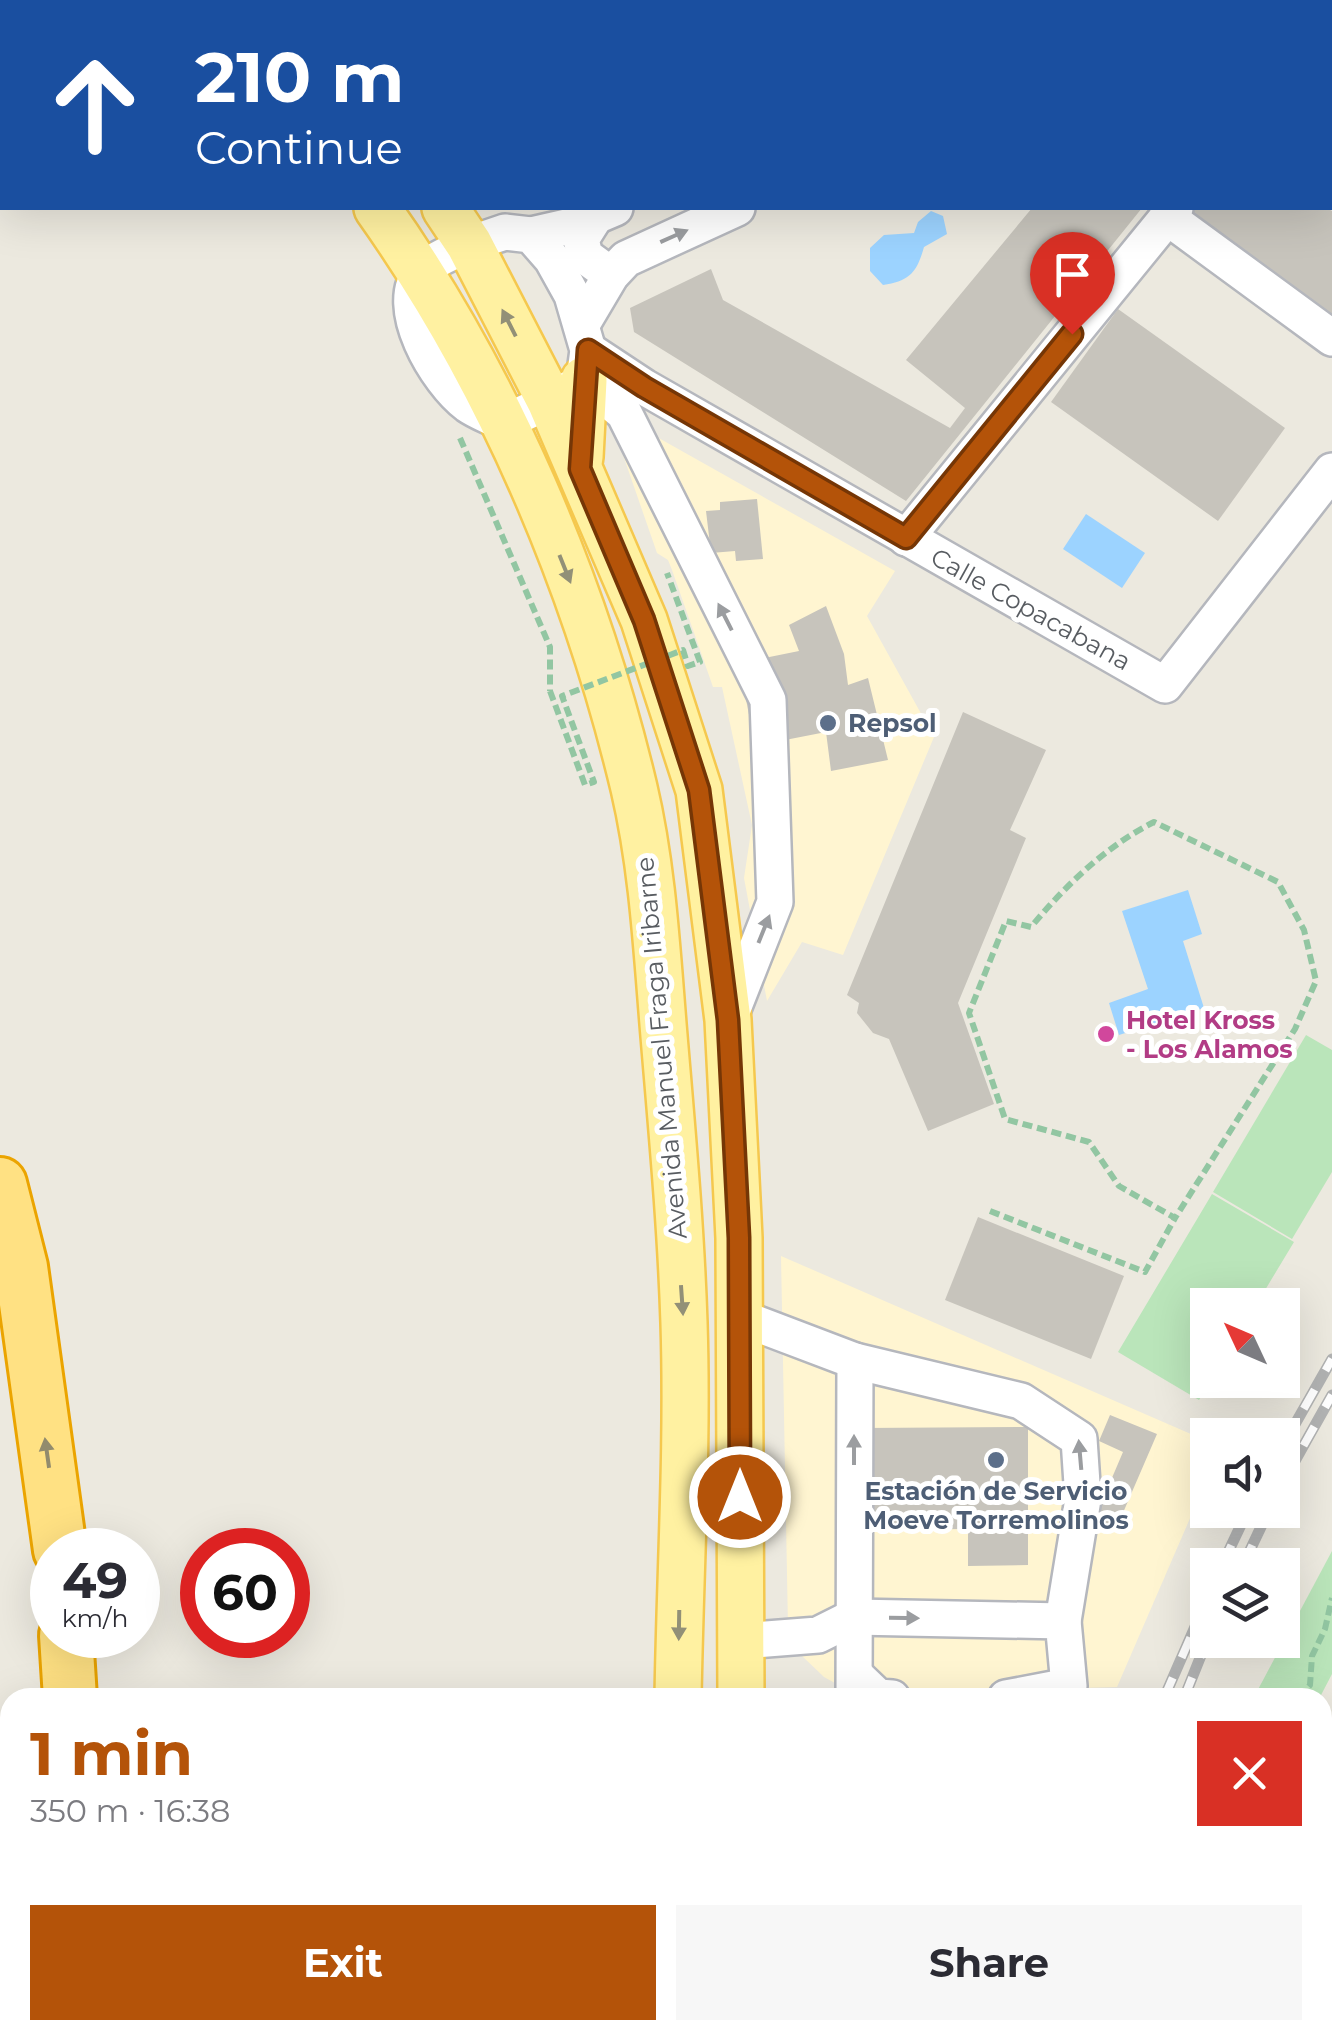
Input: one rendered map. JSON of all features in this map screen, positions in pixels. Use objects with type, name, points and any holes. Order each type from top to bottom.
[{"type":"highway","points":[[0,1184],[21,1267],[57,1528]]},
{"type":"highway","points":[[67,1658],[69,1688]]},
{"type":"highway","points":[[0,1825],[0,1879]]},
{"type":"main road","points":[[356,210],[415,287]]},
{"type":"main road","points":[[378,210],[415,287]]},
{"type":"main road","points":[[457,226],[576,364],[580,469],[644,620],[699,790],[728,1020],[739,1238],[741,1688]]},
{"type":"main road","name":"Avenida Manuel Fraga Iribarne","points":[[415,287],[476,419],[528,478],[595,642],[634,792],[652,898],[684,1324],[678,1688]]},
{"type":"street","points":[[476,419],[576,364],[610,275],[626,258],[732,210]]},
{"type":"street","points":[[415,287],[457,226],[506,232],[605,212]]},
{"type":"street","points":[[605,212],[581,239],[585,256],[610,275]]},
{"type":"street","points":[[906,538],[1171,212],[1332,338]]},
{"type":"street","points":[[545,224],[552,259],[572,295],[576,364],[624,413],[768,700],[775,902],[728,1020]]},
{"type":"street","name":"Calle Copacabana","points":[[576,364],[644,387],[1165,684],[1332,471]]},
{"type":"street","points":[[739,1317],[855,1361],[1022,1402],[1079,1439],[1083,1500],[1063,1621],[1069,1686],[1058,1688]]},
{"type":"street","points":[[854,1686],[855,1361]]},
{"type":"street","points":[[741,1640],[818,1635],[854,1618],[1063,1621]]},
{"type":"path","points":[[476,419],[550,647],[550,692],[585,785],[594,782],[562,696],[682,650],[688,666],[700,662],[667,573]]},
{"type":"path","points":[[990,1211],[1145,1272],[1174,1218],[1294,1029],[1316,981],[1304,930],[1278,882],[1154,822],[1119,840],[1057,896],[1031,927],[1006,921],[969,1013],[1005,1119],[1090,1142],[1118,1186],[1174,1218]]},
{"type":"path","points":[[1307,1688],[1312,1656],[1326,1629],[1332,1598]]},
{"type":"shaded area","name":"Repsol","points":[[648,432],[895,571],[867,616],[934,737],[843,955],[802,942],[767,1001],[744,878],[752,825],[722,687],[713,687],[672,570],[668,560],[657,553],[623,455]]},
{"type":"shaded area","name":"Estación de Servicio Moeve Torremolinos","points":[[781,1256],[1190,1434],[1190,1518],[1117,1687],[844,1688],[824,1677],[800,1654],[788,1627]]},
{"type":"green space","points":[[1306,1035],[1332,1050],[1332,1172],[1292,1239],[1213,1192]]},
{"type":"green space","points":[[1212,1194],[1294,1242],[1266,1288],[1190,1288],[1190,1395],[1118,1352]]},
{"type":"green space","points":[[1332,1551],[1332,1674],[1325,1688],[1259,1688],[1275,1658],[1300,1658],[1300,1611]]},
{"type":"water","points":[[931,211],[943,216],[947,234],[924,247],[911,274],[883,285],[870,271],[870,248],[884,235],[914,233],[918,222]]},
{"type":"water","points":[[1086,514],[1145,553],[1122,588],[1063,549]]},
{"type":"water","points":[[1188,890],[1202,934],[1183,941],[1204,1008],[1119,1035],[1109,1003],[1148,989],[1122,911]]},
{"type":"building","points":[[1030,210],[1140,210],[906,501],[634,332],[630,308],[711,269],[723,300],[950,428],[965,408],[906,360]]},
{"type":"building","points":[[1332,211],[1332,319],[1193,212]]},
{"type":"building","points":[[1118,309],[1285,428],[1218,521],[1051,402]]},
{"type":"building","points":[[757,499],[763,559],[736,561],[735,551],[711,553],[706,511],[720,510],[720,502]]},
{"type":"building","points":[[826,606],[844,654],[848,685],[868,678],[888,760],[831,771],[826,732],[755,746],[739,663],[799,651],[789,625]]},
{"type":"building","points":[[963,712],[1046,750],[1010,830],[1026,838],[958,1003],[994,1104],[928,1131],[889,1039],[873,1033],[857,1013],[859,1003],[847,995]]},
{"type":"building","points":[[978,1217],[1124,1276],[1091,1359],[945,1300]]},
{"type":"building","points":[[1110,1415],[1157,1434],[1116,1529],[1094,1520],[1123,1452],[1099,1441]]},
{"type":"building","points":[[1028,1427],[1028,1565],[968,1566],[968,1529],[863,1530],[862,1428]]},
{"type":"railway","points":[[1298,1418],[1332,1359]]},
{"type":"railway","points":[[1300,1452],[1332,1395]]},
{"type":"railway","points":[[1230,1548],[1239,1528]]},
{"type":"railway","points":[[1251,1548],[1260,1528]]},
{"type":"railway","points":[[1168,1688],[1190,1638]]},
{"type":"railway","points":[[1188,1688],[1200,1658]]},
{"type":"place","name":"Repsol","points":[[828,723]]},
{"type":"place","name":"Hotel Kross - Los Alamos","points":[[1106,1034]]},
{"type":"place","name":"Estación de Servicio Moeve Torremolinos","points":[[996,1460]]},
{"type":"route","points":[[740,1497],[739,1238],[728,1020],[699,790],[644,620],[580,469],[588,350],[644,387],[906,538],[1072,334]]}]
